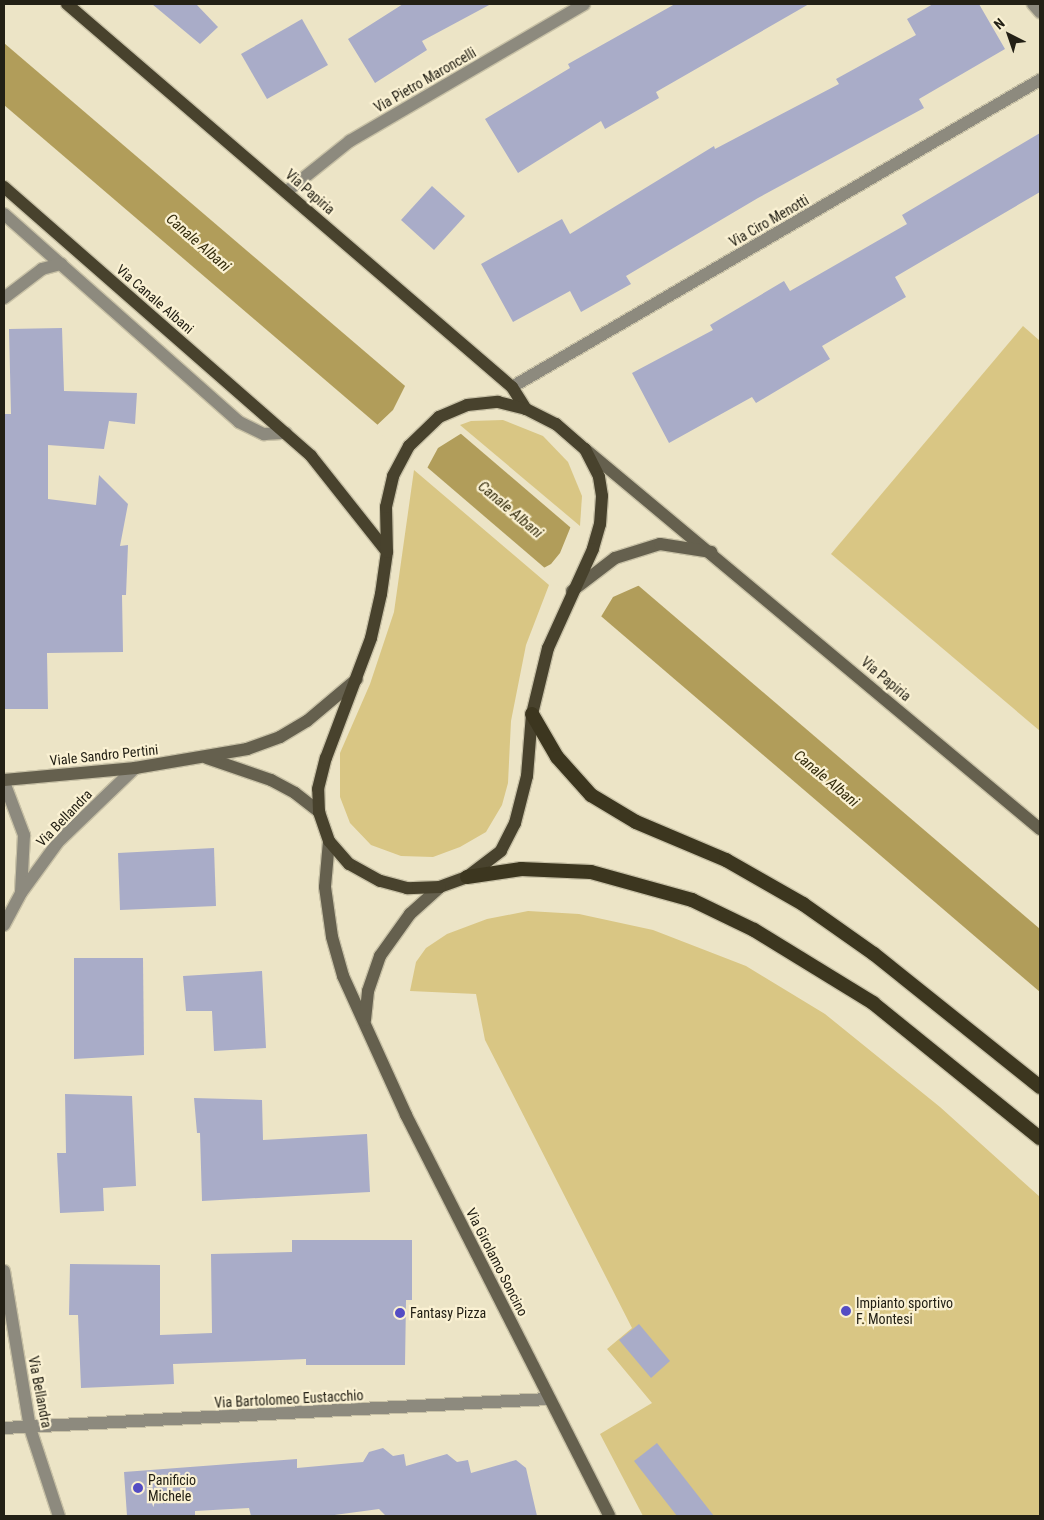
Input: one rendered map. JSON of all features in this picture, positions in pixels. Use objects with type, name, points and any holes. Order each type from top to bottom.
[{"type":"highway","points":[[532,714],[557,757],[591,795],[636,822],[726,860],[804,904],[874,954],[1040,1087]]},
{"type":"highway","points":[[467,877],[521,869],[591,872],[692,900],[754,930],[873,1003],[1040,1138]]},
{"type":"main road","name":"Via Papiria","points":[[68,4],[512,387],[526,408]]},
{"type":"main road","name":"Via Canale Albani","points":[[4,187],[311,456],[387,552]]},
{"type":"main road","points":[[498,402],[526,408],[556,424],[585,449],[599,477],[602,496],[600,524],[593,549],[548,648],[532,714],[527,776],[514,823],[501,850],[467,877],[440,887],[407,888],[380,881],[349,864],[329,841],[318,812],[318,789],[326,758],[357,679],[379,602],[387,552],[386,508],[393,476],[409,446],[439,417],[467,405],[498,402]]},
{"type":"main road","name":"Via Papiria","points":[[585,449],[713,552],[1040,829]]},
{"type":"main road","points":[[572,592],[616,558],[660,544],[713,552]]},
{"type":"main road","name":"Viale Sandro Pertini","points":[[4,781],[135,768],[207,758],[280,737],[307,721],[357,679]]},
{"type":"main road","name":"Viale Sandro Pertini","points":[[207,758],[271,780],[295,793],[318,812]]},
{"type":"main road","name":"Via Girolamo Soncino","points":[[329,841],[325,887],[332,937],[343,976],[364,1020],[378,1059],[609,1516]]},
{"type":"main road","points":[[364,1020],[368,991],[380,956],[410,914],[440,887]]},
{"type":"street","name":"Via Pietro Maroncelli","points":[[286,192],[350,141],[584,4]]},
{"type":"street","points":[[1033,4],[1040,12]]},
{"type":"street","name":"Via Ciro Menotti","points":[[512,387],[1040,80]]},
{"type":"street","points":[[4,214],[239,422],[264,434],[286,433]]},
{"type":"street","points":[[4,298],[42,270],[61,264]]},
{"type":"street","name":"Via Bellandra","points":[[4,925],[21,893],[58,842],[135,768]]},
{"type":"street","name":"Via Bellandra","points":[[4,781],[24,835],[21,893]]},
{"type":"street","name":"Via Bellandra","points":[[4,1271],[30,1428],[59,1516]]},
{"type":"street","name":"Via Bartolomeo Eustacchio","points":[[4,1428],[549,1399]]},
{"type":"shaded area","points":[[1023,326],[1040,341],[1040,731],[831,554]]},
{"type":"shaded area","points":[[503,420],[543,436],[568,462],[582,496],[580,526],[460,425],[471,421]]},
{"type":"shaded area","points":[[414,470],[549,585],[526,645],[511,721],[508,783],[502,805],[486,832],[460,847],[433,857],[401,856],[371,845],[350,823],[340,797],[340,753],[370,684],[394,612]]},
{"type":"shaded area","points":[[528,911],[579,914],[653,930],[746,966],[825,1014],[940,1107],[1040,1197],[1040,1516],[643,1516],[600,1434],[652,1403],[607,1349],[632,1328],[485,1040],[476,994],[410,991],[416,962],[426,948],[447,934],[487,919]]},
{"type":"water","name":"Canale Albani","points":[[4,43],[1040,929],[1040,992],[4,105]]},
{"type":"pier","points":[[406,384],[462,433],[438,448],[425,472],[374,428],[393,410]]},
{"type":"pier","points":[[571,526],[640,585],[613,597],[599,620],[540,570],[551,564],[560,553]]},
{"type":"building","points":[[152,4],[196,4],[218,27],[200,44]]},
{"type":"building","points":[[403,4],[491,4],[422,41],[427,50],[375,83],[348,39]]},
{"type":"building","points":[[675,4],[809,4],[656,92],[659,98],[605,129],[601,121],[518,173],[485,119],[570,68],[568,64]]},
{"type":"building","points":[[933,4],[979,4],[1005,49],[919,99],[924,108],[758,198],[626,276],[631,284],[581,312],[570,291],[513,322],[481,264],[562,219],[570,234],[714,146],[715,149],[839,84],[836,79],[916,35],[907,19]]},
{"type":"building","points":[[302,19],[328,65],[267,99],[241,54]]},
{"type":"building","points":[[1040,133],[1040,192],[895,277],[906,297],[822,346],[830,359],[756,403],[752,397],[669,443],[632,373],[713,330],[710,325],[784,281],[790,291],[907,224],[902,215]]},
{"type":"building","points":[[432,186],[465,216],[434,250],[401,220]]},
{"type":"building","points":[[62,328],[64,391],[137,393],[135,424],[109,421],[104,449],[48,445],[48,499],[96,505],[99,475],[128,504],[120,546],[128,545],[126,595],[122,595],[123,652],[47,653],[48,709],[4,709],[4,414],[11,414],[9,329]]},
{"type":"building","points":[[214,848],[216,906],[120,910],[118,853]]},
{"type":"building","points":[[74,958],[143,958],[144,1055],[74,1059]]},
{"type":"building","points":[[262,971],[266,1048],[214,1051],[212,1011],[186,1011],[183,976]]},
{"type":"building","points":[[65,1094],[132,1096],[136,1186],[103,1188],[104,1211],[60,1213],[57,1153],[66,1153]]},
{"type":"building","points":[[194,1098],[262,1100],[263,1140],[367,1134],[370,1192],[202,1201],[200,1133],[197,1133]]},
{"type":"building","points":[[292,1240],[412,1240],[412,1300],[406,1300],[405,1365],[306,1365],[306,1359],[173,1364],[174,1384],[81,1388],[78,1315],[69,1315],[70,1264],[160,1265],[160,1335],[212,1333],[211,1254],[292,1252]]},
{"type":"building","points":[[639,1324],[670,1361],[651,1378],[619,1340]]},
{"type":"building","points":[[657,1443],[714,1516],[677,1516],[634,1461]]},
{"type":"building","points":[[383,1448],[393,1456],[404,1454],[406,1466],[447,1454],[457,1462],[468,1460],[471,1473],[516,1460],[526,1468],[537,1516],[386,1516],[379,1509],[327,1516],[251,1516],[249,1508],[195,1511],[195,1516],[127,1516],[124,1472],[297,1459],[297,1468],[363,1462],[369,1452]]},
{"type":"place","name":"Impianto sportivo F. Montesi","points":[[846,1311]]},
{"type":"place","name":"Fantasy Pizza","points":[[400,1313]]},
{"type":"place","name":"Panificio Michele","points":[[138,1488]]}]
